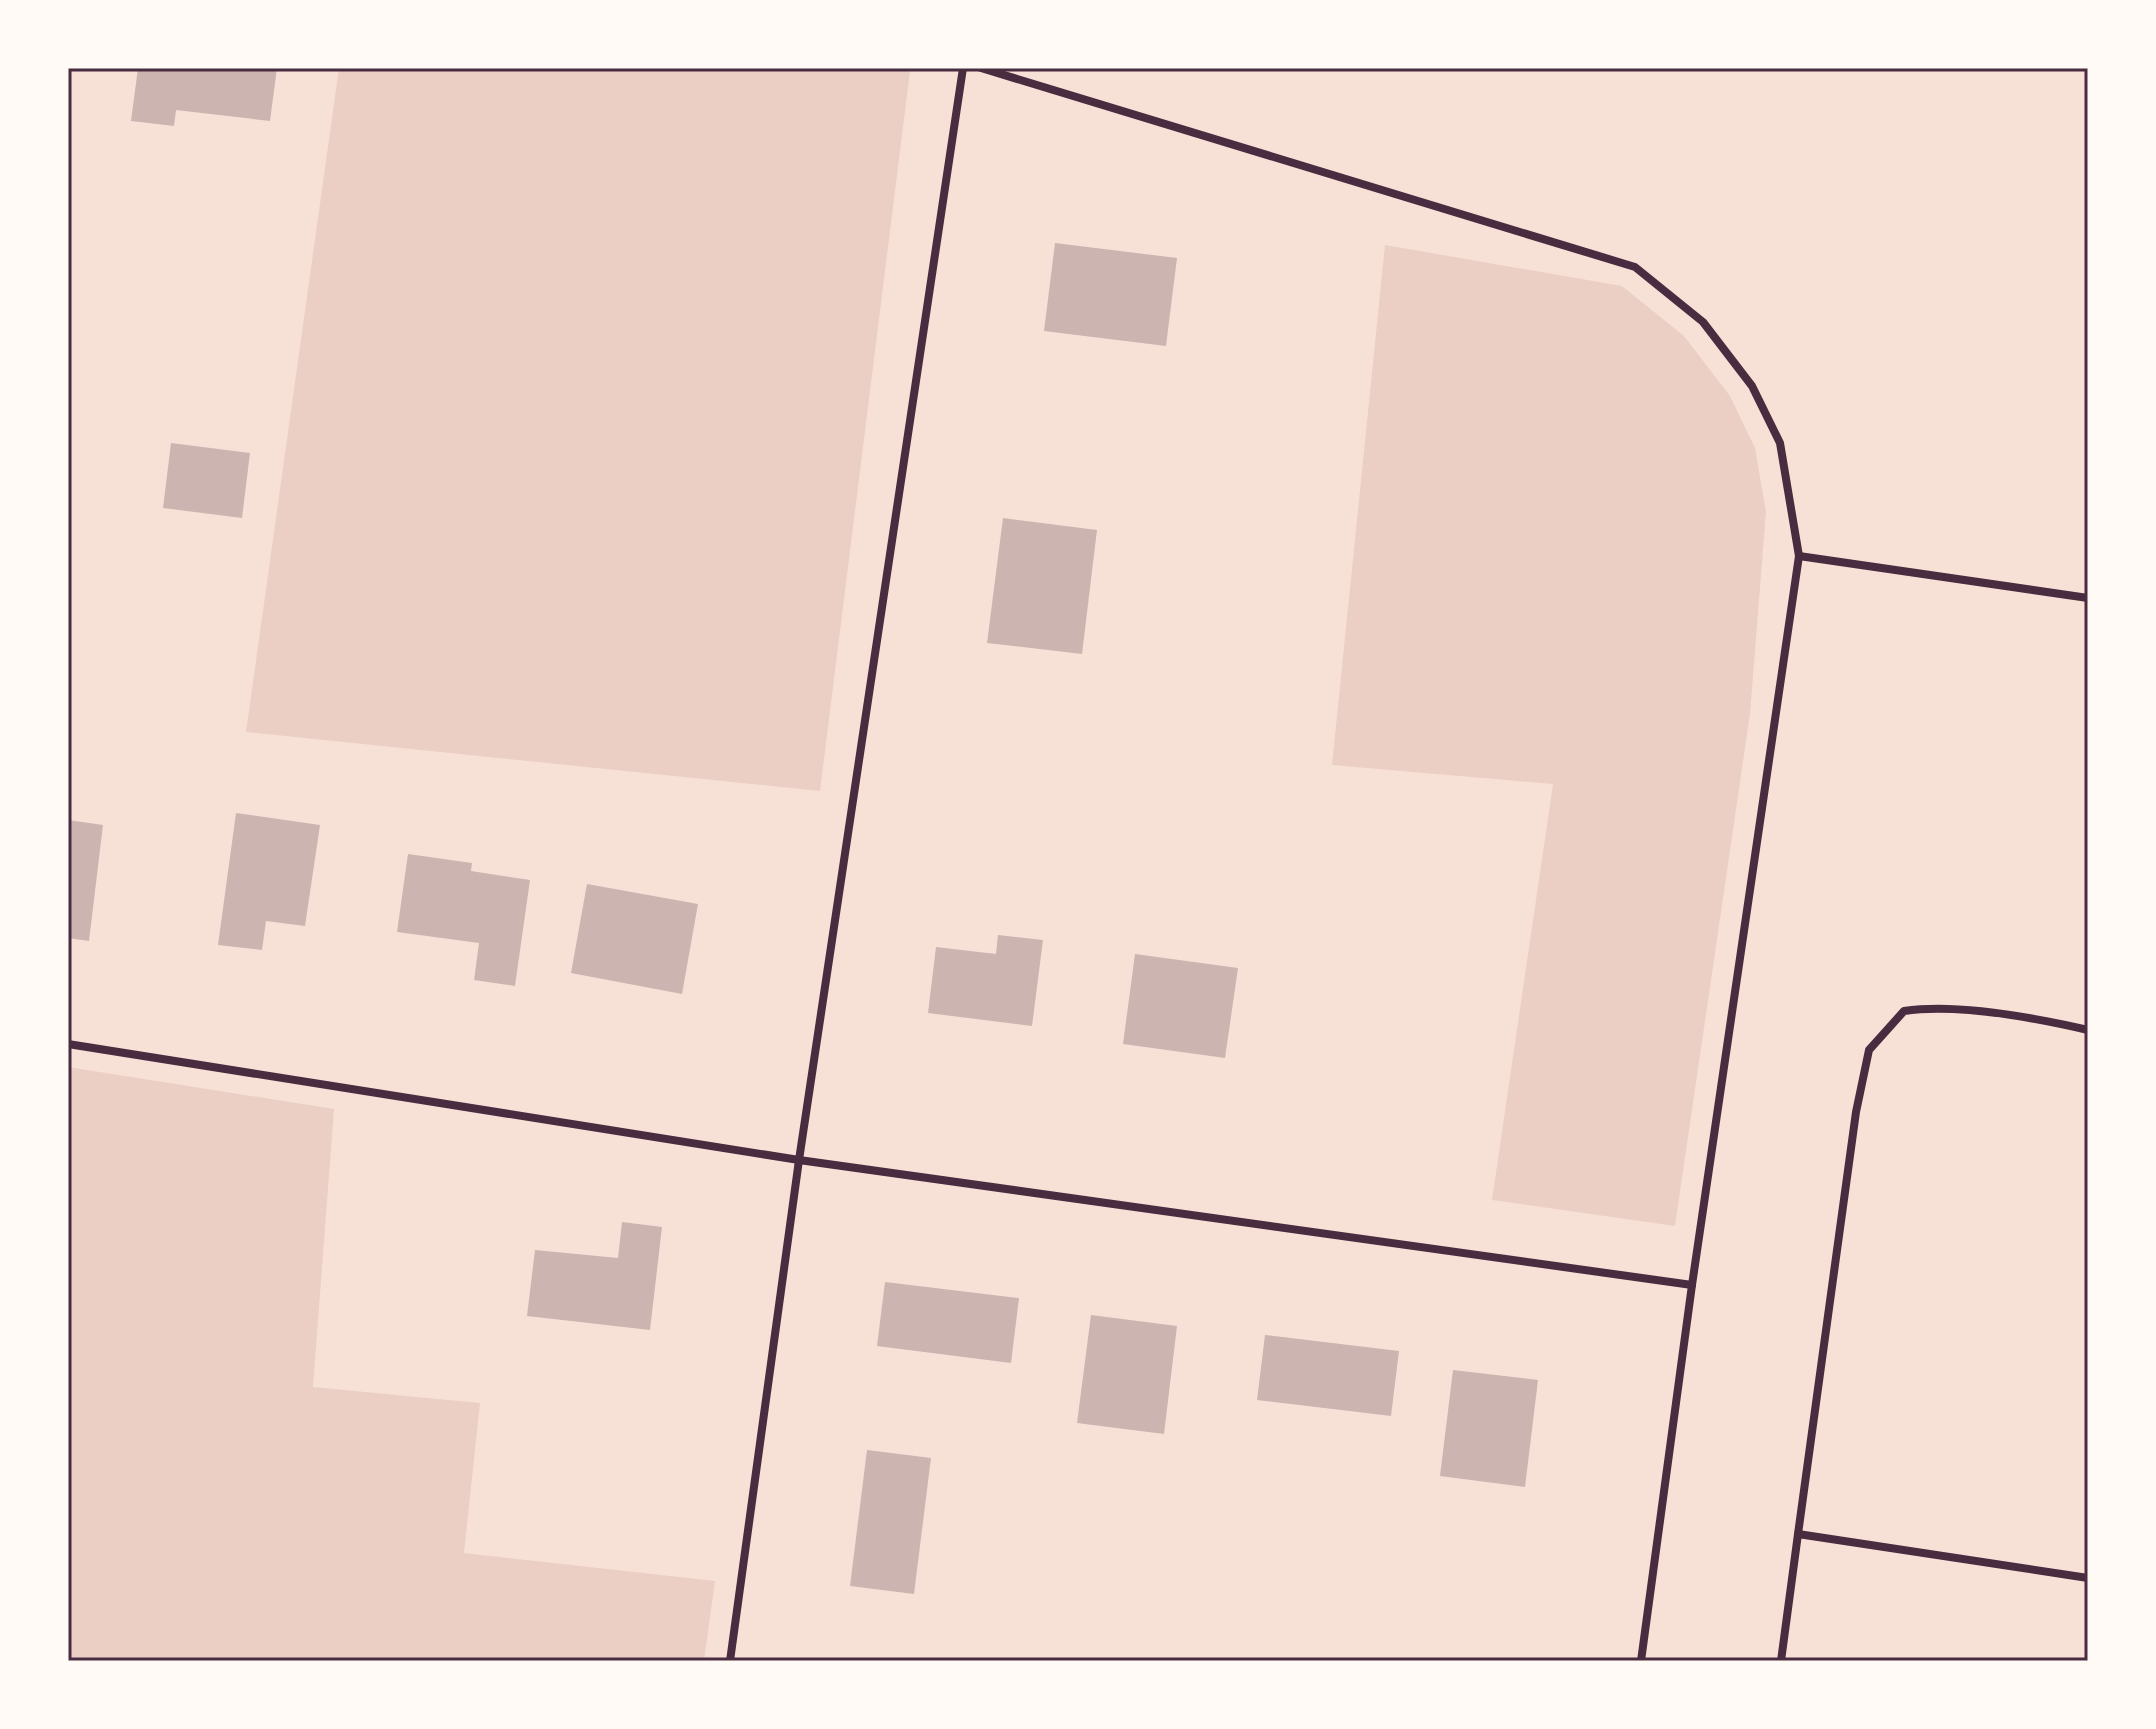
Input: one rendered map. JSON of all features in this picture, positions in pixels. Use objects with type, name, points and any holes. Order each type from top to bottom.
[{"type":"street","points":[[730,1661],[799,1160],[963,68]]},
{"type":"street","points":[[981,68],[1635,267],[1703,322],[1752,386],[1780,443],[1799,556],[1692,1285],[1641,1661]]},
{"type":"street","points":[[1799,556],[2088,598]]},
{"type":"street","points":[[1781,1661],[1856,1112],[1869,1050],[1904,1011],[1932,1007],[2058,1023],[2088,1030]]},
{"type":"street","points":[[68,1044],[799,1160],[1692,1285]]},
{"type":"street","points":[[1798,1534],[2088,1578]]},
{"type":"shaded area","points":[[339,68],[900,68],[910,71],[820,791],[246,732]]},
{"type":"shaded area","points":[[1385,245],[1622,286],[1684,336],[1730,396],[1755,448],[1766,512],[1750,714],[1675,1226],[1492,1200],[1553,784],[1332,765]]},
{"type":"shaded area","points":[[68,1067],[334,1109],[313,1387],[480,1403],[464,1553],[715,1581],[704,1661],[68,1661]]},
{"type":"building","points":[[138,68],[277,68],[270,121],[176,110],[174,126],[131,121]]},
{"type":"building","points":[[1055,243],[1177,258],[1166,346],[1044,331]]},
{"type":"building","points":[[171,443],[250,453],[242,518],[163,508]]},
{"type":"building","points":[[1003,518],[1097,530],[1082,654],[987,643]]},
{"type":"building","points":[[236,813],[320,825],[305,926],[266,921],[262,950],[218,945]]},
{"type":"building","points":[[68,820],[103,825],[89,941],[68,938]]},
{"type":"building","points":[[408,854],[472,863],[471,871],[530,880],[515,986],[474,980],[479,943],[397,932]]},
{"type":"building","points":[[587,884],[698,904],[682,994],[571,973]]},
{"type":"building","points":[[998,935],[1043,940],[1032,1026],[928,1013],[936,947],[996,954]]},
{"type":"building","points":[[1135,954],[1238,968],[1225,1058],[1123,1044]]},
{"type":"building","points":[[622,1222],[662,1227],[650,1330],[527,1316],[535,1250],[618,1258]]},
{"type":"building","points":[[885,1282],[1019,1298],[1011,1363],[877,1346]]},
{"type":"building","points":[[1091,1315],[1177,1326],[1164,1434],[1077,1423]]},
{"type":"building","points":[[1265,1335],[1399,1351],[1391,1416],[1257,1400]]},
{"type":"building","points":[[1453,1370],[1538,1380],[1525,1487],[1440,1476]]},
{"type":"building","points":[[867,1450],[931,1458],[914,1594],[850,1586]]}]
